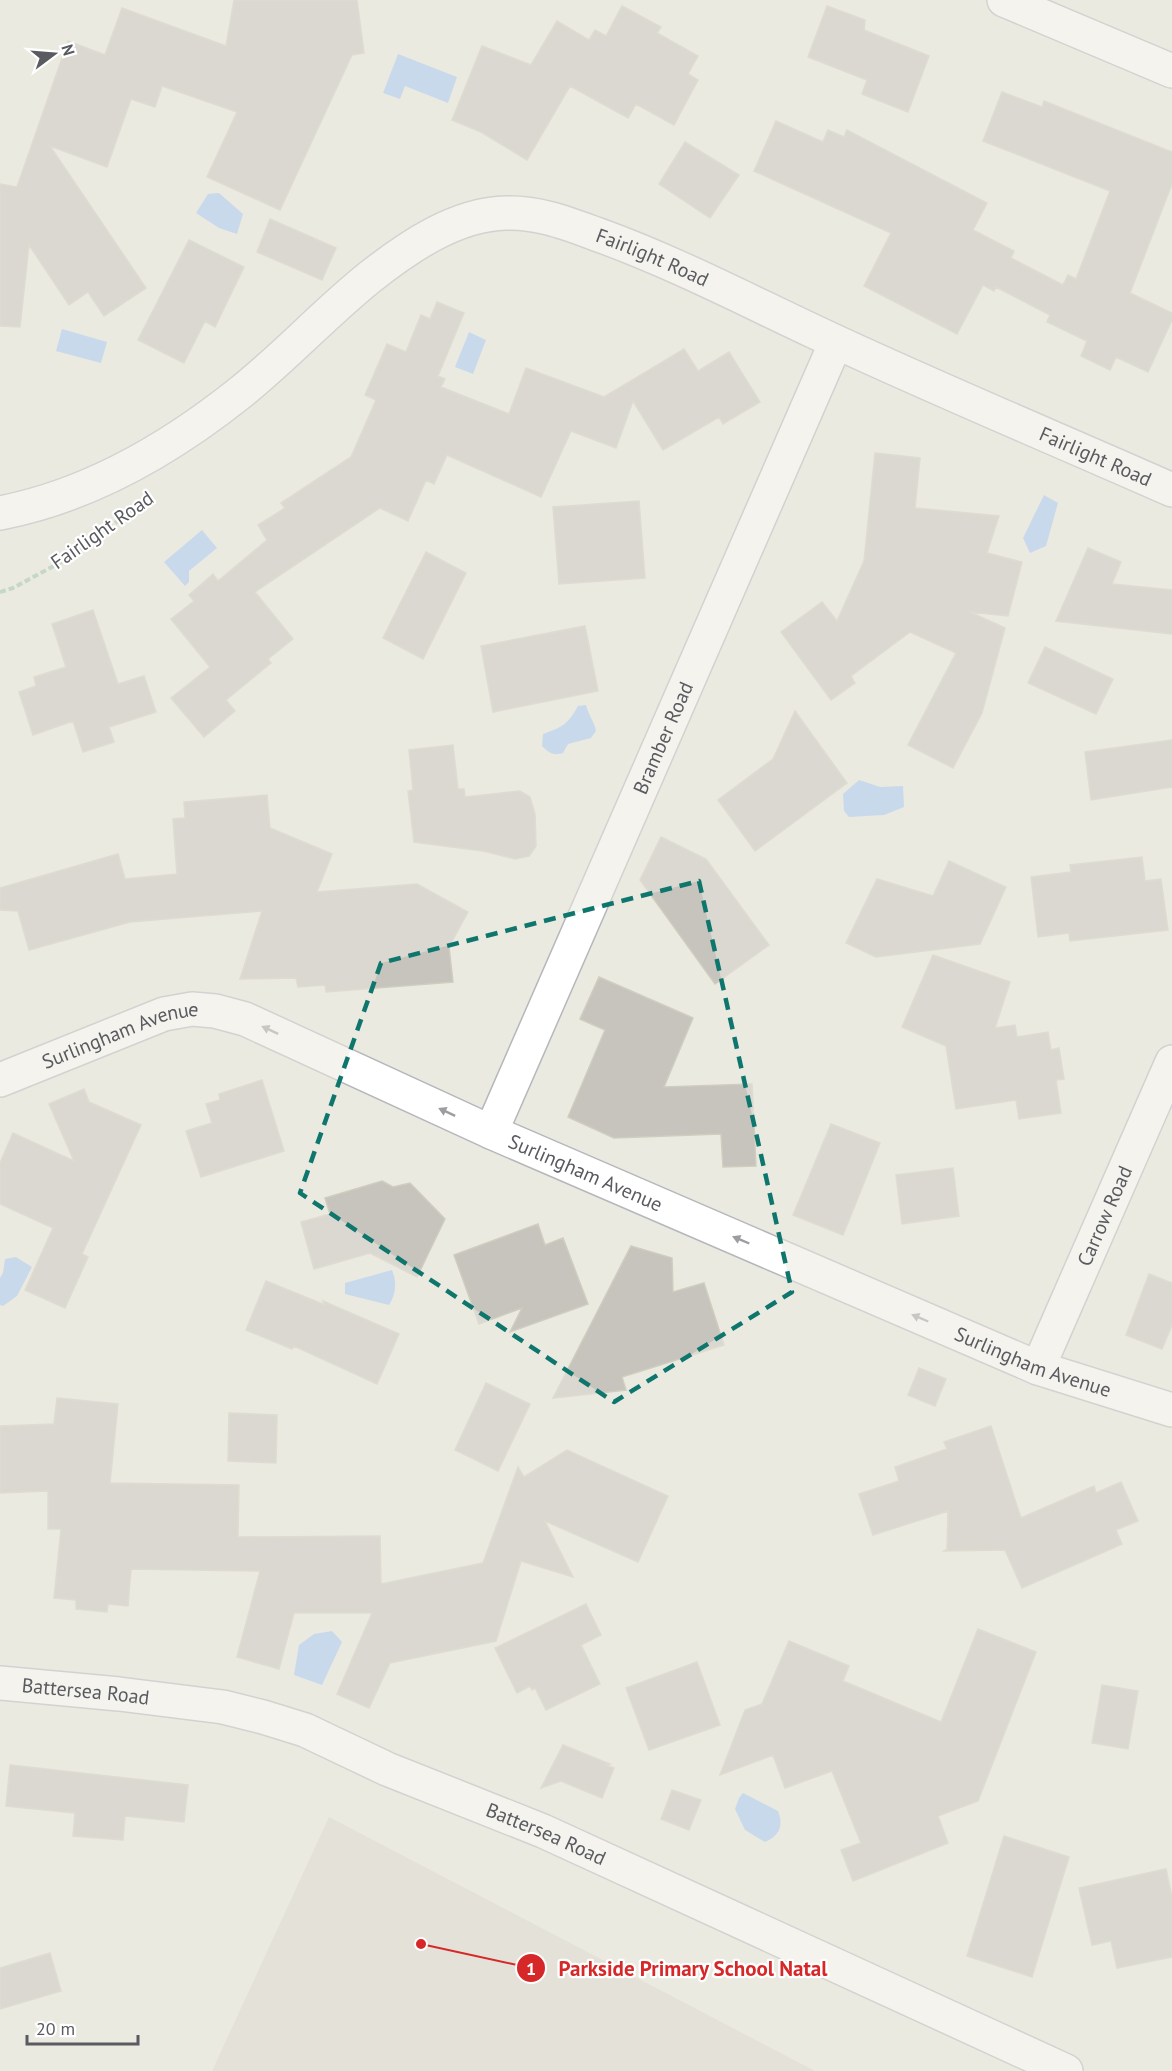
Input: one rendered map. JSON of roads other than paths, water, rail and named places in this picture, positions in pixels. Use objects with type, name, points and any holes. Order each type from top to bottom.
[{"type":"street","points":[[1004,0],[1172,71]]},
{"type":"street","name":"Fairlight Road","points":[[0,513],[34,506],[99,482],[166,445],[241,392],[380,270],[431,235],[482,215],[506,213],[533,214],[636,248],[836,342],[1172,490]]},
{"type":"street","name":"Bramber Road","points":[[491,1132],[836,342]]},
{"type":"street","name":"Surlingham Avenue","points":[[0,1080],[164,1014],[192,1009],[216,1011],[244,1019],[491,1132],[1038,1368],[1172,1410]]},
{"type":"street","name":"Carrow Road","points":[[1038,1368],[1172,1062]]},
{"type":"street","name":"Battersea Road","points":[[0,1683],[119,1694],[222,1707],[306,1730],[387,1769],[543,1831],[1066,2071]]},
{"type":"water","points":[[398,54],[457,77],[448,103],[405,86],[400,99],[383,93]]},
{"type":"water","points":[[219,193],[243,214],[237,234],[219,228],[196,213],[208,194]]},
{"type":"water","points":[[62,329],[107,342],[101,363],[56,351]]},
{"type":"water","points":[[469,332],[486,340],[473,374],[455,367]]},
{"type":"water","points":[[1044,495],[1058,503],[1046,546],[1030,553],[1023,538]]},
{"type":"water","points":[[202,530],[217,548],[189,571],[189,582],[185,586],[164,562]]},
{"type":"water","points":[[586,705],[596,731],[591,738],[568,744],[560,754],[551,753],[542,746],[543,734],[564,724],[578,706]]},
{"type":"water","points":[[859,780],[880,787],[903,786],[904,807],[884,815],[849,817],[844,811],[843,794]]},
{"type":"water","points":[[16,1257],[32,1267],[17,1296],[3,1306],[0,1305],[0,1278],[5,1259]]},
{"type":"water","points":[[392,1270],[395,1288],[389,1305],[345,1294],[345,1283]]},
{"type":"water","points":[[332,1631],[342,1642],[322,1685],[294,1675],[299,1645],[314,1634]]},
{"type":"water","points":[[743,1793],[778,1811],[779,1830],[770,1840],[765,1842],[745,1830],[735,1809]]},
{"type":"place","name":"Parkside Primary School Natal","points":[[421,1944]]}]
